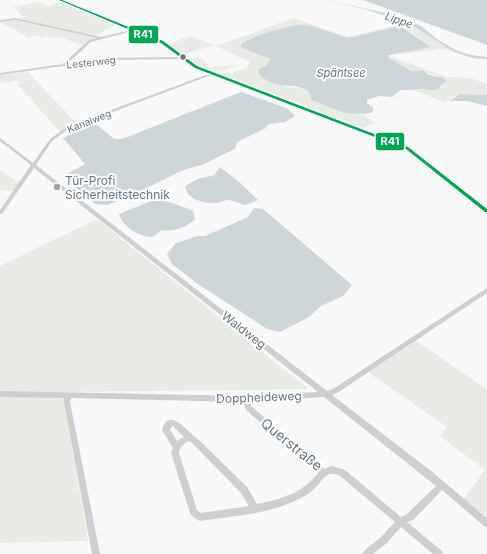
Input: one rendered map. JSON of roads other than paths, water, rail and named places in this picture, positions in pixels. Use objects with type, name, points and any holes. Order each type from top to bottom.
[{"type":"main road","points":[[60,0],[162,42],[194,66],[212,74],[406,148],[416,154],[487,211]]},
{"type":"street","points":[[0,22],[15,19],[100,38]]},
{"type":"street","points":[[64,65],[84,45],[100,38],[135,30]]},
{"type":"street","name":"Lesterweg","points":[[0,74],[105,59],[183,58]]},
{"type":"street","name":"Kanalweg","points":[[0,213],[51,140],[69,128],[212,74]]},
{"type":"street","name":"Waldweg","points":[[0,139],[487,522]]},
{"type":"street","name":"Doppheideweg","points":[[0,394],[246,399],[326,394],[335,391],[487,290]]},
{"type":"street","points":[[68,396],[67,402],[96,554]]},
{"type":"street","name":"Querstraße","points":[[246,399],[248,408],[323,473],[331,470],[342,473],[390,515],[401,521],[439,554]]},
{"type":"street","points":[[176,446],[166,430],[170,423],[175,423],[195,441],[244,490],[254,507]]},
{"type":"street","points":[[190,438],[182,440],[176,446],[175,453],[194,513],[200,517],[278,504],[293,499],[319,480],[323,473]]},
{"type":"street","points":[[367,554],[384,540],[401,521],[410,517],[441,486]]},
{"type":"water","name":"Lippe","points":[[324,0],[382,12],[421,26],[438,40],[456,50],[471,55],[487,57],[487,59],[474,58],[454,52],[412,25],[369,10]]},
{"type":"water","points":[[363,0],[487,0],[487,45]]},
{"type":"water","name":"Spähtsee","points":[[298,25],[311,26],[349,38],[395,27],[403,28],[431,47],[390,55],[388,56],[389,58],[411,71],[423,70],[429,75],[444,78],[447,81],[439,86],[440,88],[437,90],[401,90],[392,97],[379,96],[367,100],[367,103],[373,108],[373,112],[365,114],[342,112],[334,109],[311,100],[311,95],[307,90],[277,84],[263,78],[258,72],[259,69],[267,65],[270,59],[241,47],[241,44],[261,34]]},
{"type":"water","points":[[241,92],[286,108],[294,114],[294,117],[285,122],[269,124],[264,129],[237,142],[235,149],[204,164],[181,171],[128,197],[107,205],[95,204],[66,179],[67,174],[85,164],[63,138],[78,130],[96,124],[114,139],[122,139]]},
{"type":"water","points":[[460,94],[487,95],[487,106],[468,101],[449,101]]},
{"type":"water","points":[[220,167],[238,181],[258,200],[244,205],[228,200],[218,203],[208,203],[197,200],[189,195],[185,186],[198,179],[214,175]]},
{"type":"water","points":[[156,199],[173,203],[193,211],[195,219],[180,229],[162,230],[152,237],[147,237],[132,230],[121,219],[119,214]]},
{"type":"water","points":[[254,208],[263,209],[352,285],[343,296],[321,306],[309,317],[280,332],[267,329],[195,282],[172,264],[167,254],[176,243],[197,236],[205,236],[248,217]]},
{"type":"place","name":"Tür-Profi Sicherheitstechnik","points":[[57,187]]}]
